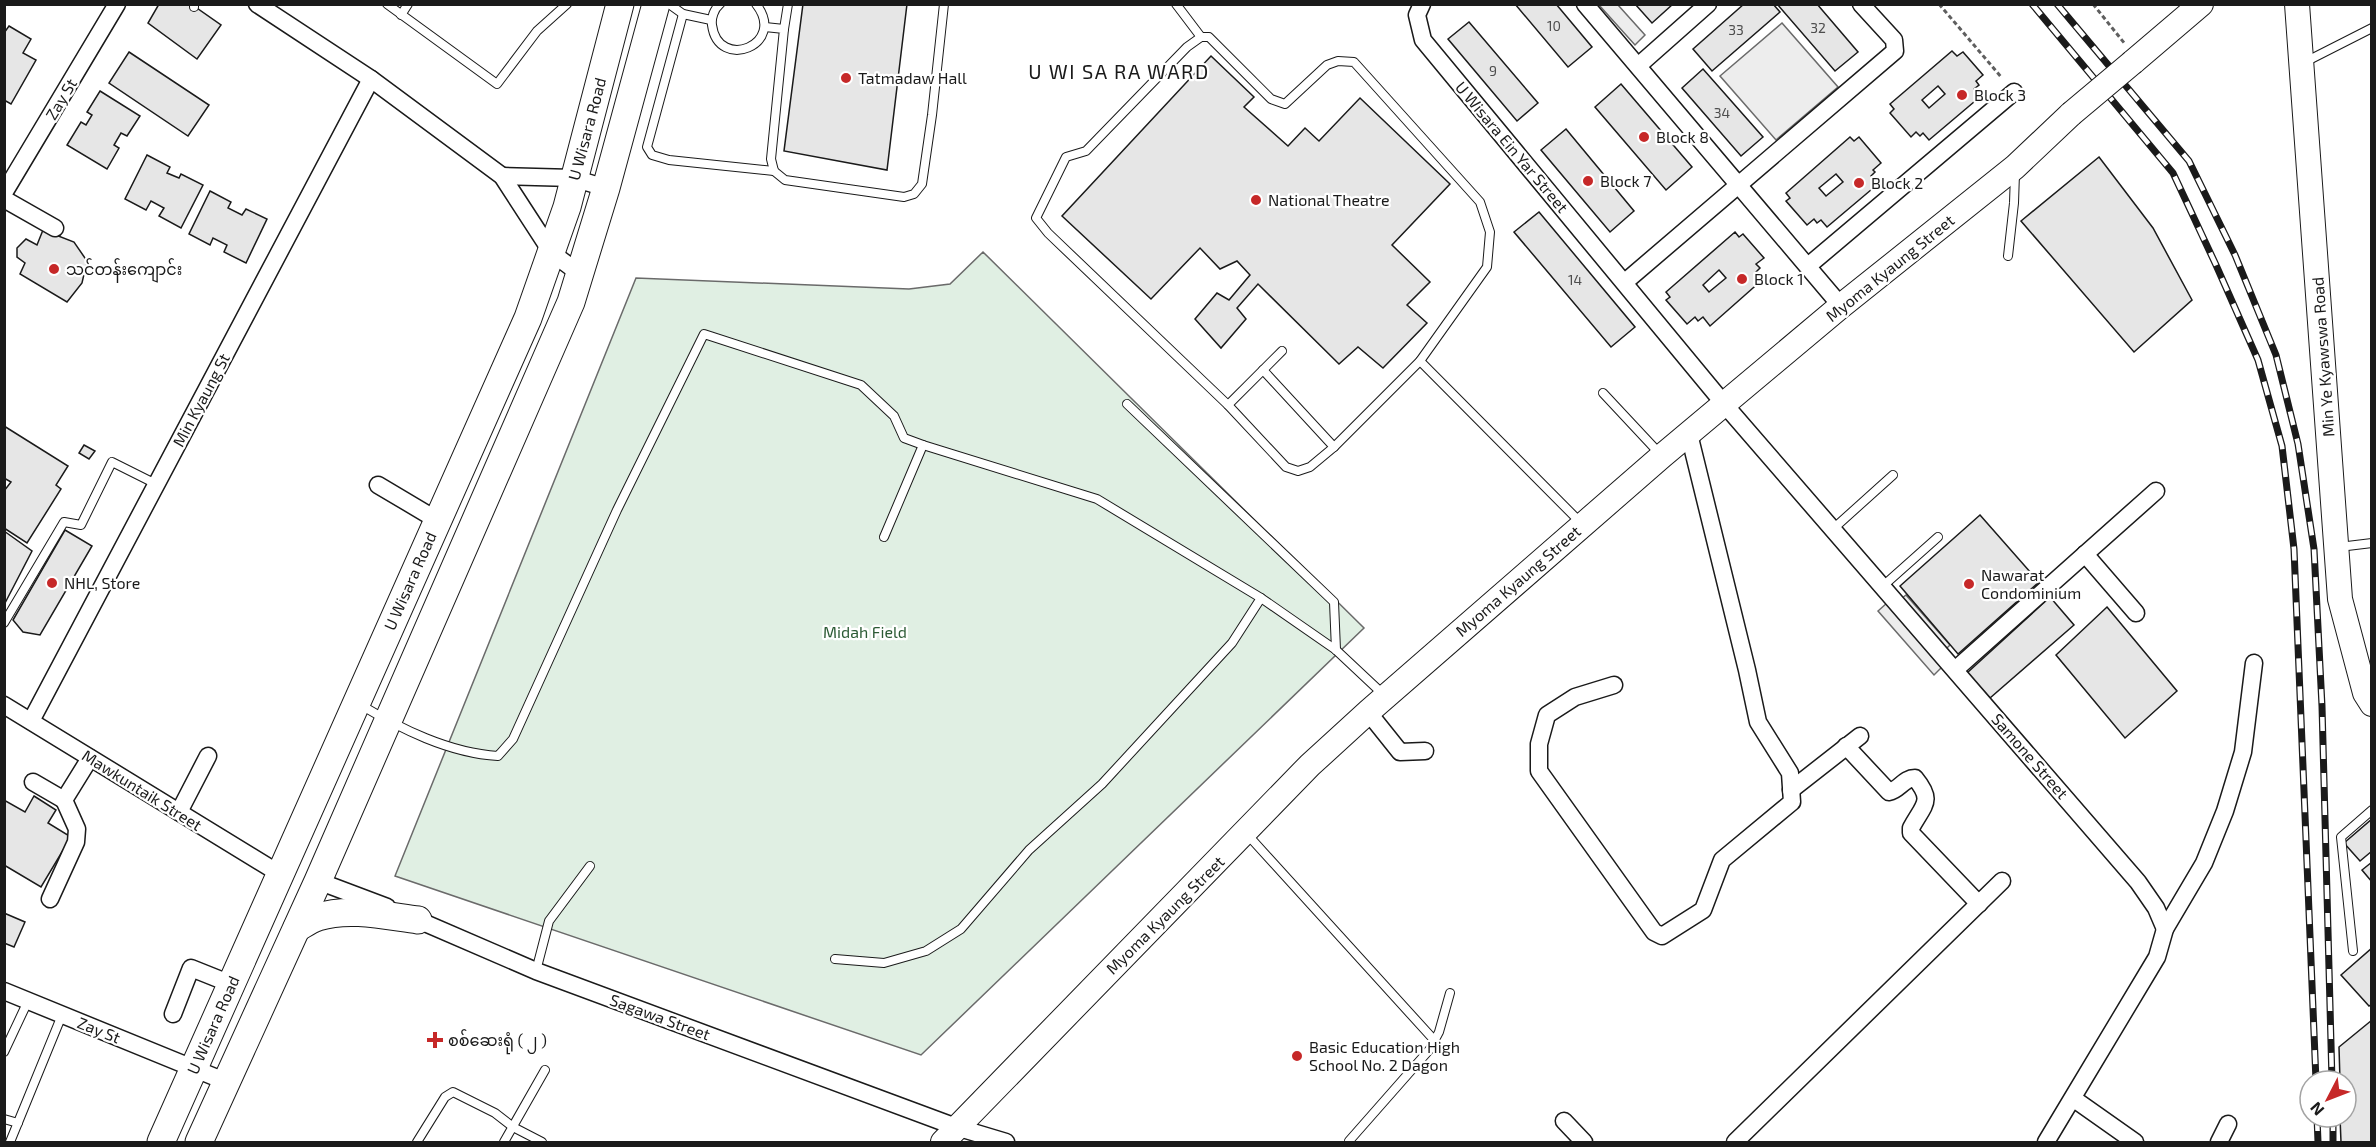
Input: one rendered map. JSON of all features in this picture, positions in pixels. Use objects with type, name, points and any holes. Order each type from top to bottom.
[{"type":"main road","name":"U Wisara Road","points":[[161,1143],[528,318],[552,253],[620,4]]},
{"type":"main road","name":"U Wisara Road","points":[[199,1143],[318,881],[571,302],[606,188],[656,4]]},
{"type":"main road","name":"Myoma Kyaung Street","points":[[949,1135],[1310,765],[1376,704],[1662,456],[1841,306],[2015,167],[2071,114],[2201,4]]},
{"type":"main road","name":"Min Ye Kyawswa Road","points":[[2297,4],[2340,599],[2369,695]]},
{"type":"main road","points":[[504,373],[535,385]]},
{"type":"main road","points":[[437,520],[470,534]]},
{"type":"main road","points":[[297,928],[318,917],[335,914],[364,913],[418,920]]},
{"type":"street","name":"Zay St","points":[[4,193],[117,4]]},
{"type":"street","points":[[257,4],[370,79],[502,176],[552,253],[580,274]]},
{"type":"street","name":"U Wisara Ein Yar Street","points":[[1422,4],[1417,15],[1423,40],[1725,405]]},
{"type":"street","points":[[1585,4],[1841,306]]},
{"type":"street","points":[[1638,66],[1708,4]]},
{"type":"street","points":[[1624,282],[1895,51],[1893,40],[1861,4]]},
{"type":"street","name":"Min Kyaung St","points":[[31,721],[370,79]]},
{"type":"street","points":[[1808,266],[2014,92]]},
{"type":"street","points":[[502,176],[573,178],[606,188]]},
{"type":"street","points":[[4,199],[56,228]]},
{"type":"street","name":"Samone Street","points":[[1725,405],[1956,669],[2138,882],[2156,908],[2165,929]]},
{"type":"street","points":[[1614,685],[1575,697],[1547,715],[1539,744],[1539,771],[1658,935],[1662,936],[1703,910],[1722,860],[1792,802],[1790,773],[1758,722],[1689,434]]},
{"type":"street","points":[[378,485],[437,520]]},
{"type":"street","points":[[1956,669],[2156,491]]},
{"type":"street","points":[[2085,554],[2136,613]]},
{"type":"street","points":[[2046,1143],[2157,957],[2165,929],[2204,863],[2225,812],[2243,752],[2254,663]]},
{"type":"street","points":[[1376,704],[1400,752],[1425,751]]},
{"type":"street","name":"Mawkuntaik Street","points":[[4,705],[280,874]]},
{"type":"street","points":[[1791,789],[1860,736]]},
{"type":"street","points":[[1846,746],[1889,792],[1909,778],[1915,778],[1927,795],[1911,828],[1911,833],[1979,904]]},
{"type":"street","points":[[178,812],[208,756]]},
{"type":"street","points":[[64,800],[90,758]]},
{"type":"street","points":[[33,782],[64,800],[76,830],[76,842],[50,899]]},
{"type":"street","name":"Sagawa Street","points":[[318,881],[418,920],[536,971],[949,1135],[1006,1143]]},
{"type":"street","points":[[1735,1143],[2002,881]]},
{"type":"street","points":[[173,1014],[191,968],[231,984]]},
{"type":"street","name":"Zay St","points":[[4,991],[227,1082]]},
{"type":"street","points":[[2074,1099],[2135,1143]]},
{"type":"street","points":[[1564,1121],[1584,1143]]},
{"type":"street","points":[[2219,1143],[2228,1124]]},
{"type":"lane","points":[[387,4],[497,84],[537,31],[567,4]]},
{"type":"lane","points":[[401,15],[408,4]]},
{"type":"lane","points":[[669,4],[683,14],[711,20]]},
{"type":"lane","points":[[720,4],[711,20],[713,34],[721,45],[734,51],[748,49],[759,41],[765,27],[763,14],[756,4]]},
{"type":"lane","points":[[788,4],[771,159],[774,171],[784,180],[904,197],[914,194],[922,184],[944,4]]},
{"type":"lane","points":[[1176,4],[1201,38]]},
{"type":"lane","points":[[683,14],[647,147],[652,155],[669,160],[774,171]]},
{"type":"lane","points":[[765,27],[784,28]]},
{"type":"lane","points":[[2301,63],[2372,28]]},
{"type":"lane","points":[[1209,37],[1271,99],[1285,104],[1327,65],[1338,61],[1354,62],[1480,202],[1490,232],[1487,267],[1420,361],[1335,447],[1310,467],[1298,471],[1286,467],[1228,405],[1048,233],[1036,218],[1066,157],[1086,151],[1187,47],[1201,38],[1209,37]]},
{"type":"lane","points":[[2008,256],[2014,203],[2015,167]]},
{"type":"lane","points":[[356,703],[388,722],[472,754],[498,756],[513,739],[618,510],[704,334],[861,385],[894,417],[904,438],[1097,499],[1261,598],[1336,650],[1376,704]]},
{"type":"lane","points":[[1228,405],[1282,351]]},
{"type":"lane","points":[[1420,361],[1583,524]]},
{"type":"lane","points":[[1263,370],[1335,447]]},
{"type":"lane","points":[[1603,393],[1662,456]]},
{"type":"lane","points":[[1127,404],[1334,602],[1336,650]]},
{"type":"lane","points":[[884,537],[923,445]]},
{"type":"lane","points":[[4,623],[64,522],[81,525],[112,462],[156,484]]},
{"type":"lane","points":[[1833,529],[1893,475]]},
{"type":"lane","points":[[1883,586],[1938,537]]},
{"type":"lane","points":[[2338,547],[2372,543]]},
{"type":"lane","points":[[835,959],[884,963],[926,951],[961,929],[1029,850],[1102,784],[1232,643],[1261,598]]},
{"type":"lane","points":[[2353,951],[2341,837],[2372,810]]},
{"type":"lane","points":[[1246,833],[1435,1041]]},
{"type":"lane","points":[[536,971],[549,921],[590,866]]},
{"type":"lane","points":[[1349,1141],[1435,1041],[1450,993]]},
{"type":"lane","points":[[4,1052],[28,1000]]},
{"type":"lane","points":[[10,1143],[62,1016]]},
{"type":"lane","points":[[504,1143],[545,1070]]},
{"type":"lane","points":[[417,1143],[445,1097],[453,1092],[495,1113],[513,1127],[542,1143]]},
{"type":"lane","points":[[4,1119],[18,1123]]},
{"type":"path","points":[[1939,4],[2014,92]]},
{"type":"path","points":[[2093,4],[2135,61]]},
{"type":"green space","name":"Midah Field","points":[[983,252],[1364,628],[921,1055],[395,876],[636,278],[909,289],[950,284]]},
{"type":"shaded area","points":[[1599,5],[1618,5],[1645,35],[1635,45]]},
{"type":"shaded area","points":[[1782,23],[1838,87],[1776,140],[1720,76]]},
{"type":"shaded area","points":[[1906,595],[1950,645],[1945,650],[1901,599]]},
{"type":"shaded area","points":[[1887,603],[1942,667],[1934,675],[1878,611]]},
{"type":"building","points":[[159,4],[191,4],[221,25],[197,59],[148,23]]},
{"type":"building","name":"Tatmadaw Hall","points":[[803,4],[907,4],[887,170],[784,151]]},
{"type":"building","points":[[1515,4],[1556,4],[1592,47],[1568,67]]},
{"type":"building","points":[[1635,4],[1673,4],[1652,23]]},
{"type":"building","points":[[1744,4],[1773,4],[1780,12],[1712,71],[1693,49]]},
{"type":"building","points":[[1777,4],[1817,4],[1858,52],[1835,71]]},
{"type":"building","points":[[1469,22],[1538,103],[1517,121],[1448,39]]},
{"type":"building","points":[[9,26],[31,39],[23,53],[36,60],[11,104],[4,100],[4,33]]},
{"type":"building","name":"Block 3","points":[[1952,51],[1957,56],[1963,52],[1983,75],[1976,81],[1979,85],[1974,89],[1981,96],[1929,140],[1923,133],[1920,136],[1916,132],[1911,137],[1890,113],[1894,109],[1890,104]],"holes":[[[1938,86],[1945,94],[1929,108],[1922,100]]]},
{"type":"building","points":[[129,52],[209,105],[188,136],[109,83]]},
{"type":"building","name":"National Theatre","points":[[1211,56],[1254,97],[1244,107],[1288,146],[1305,128],[1319,141],[1360,98],[1450,184],[1392,245],[1430,282],[1407,305],[1427,323],[1383,368],[1358,347],[1339,364],[1258,284],[1237,308],[1246,319],[1221,348],[1195,319],[1217,293],[1229,300],[1250,275],[1237,261],[1220,269],[1200,248],[1151,299],[1062,216]]},
{"type":"building","points":[[1703,69],[1763,137],[1741,156],[1682,88]]},
{"type":"building","name":"Block 8","points":[[1621,84],[1692,167],[1666,190],[1595,107]]},
{"type":"building","points":[[100,91],[140,116],[127,136],[121,133],[114,145],[119,148],[107,169],[67,145],[81,122],[86,125],[92,115],[87,112]]},
{"type":"building","name":"Block 7","points":[[1566,129],[1634,211],[1610,232],[1541,150]]},
{"type":"building","name":"Block 2","points":[[1850,137],[1854,141],[1859,137],[1881,163],[1873,170],[1875,172],[1871,176],[1878,184],[1827,227],[1821,220],[1817,223],[1814,219],[1807,225],[1786,201],[1790,198],[1786,193]],"holes":[[[1836,174],[1843,182],[1826,196],[1819,188]]]},
{"type":"building","points":[[147,155],[170,167],[167,173],[179,178],[181,174],[203,185],[181,228],[159,216],[164,208],[151,201],[146,210],[125,199]]},
{"type":"building","points":[[2099,157],[2153,228],[2192,300],[2134,352],[2021,221]]},
{"type":"building","points":[[210,191],[231,202],[228,208],[242,215],[246,209],[267,219],[246,263],[224,252],[227,245],[213,238],[210,245],[189,234]]},
{"type":"building","points":[[1539,212],[1635,327],[1611,347],[1514,232]]},
{"type":"building","name":"သင်တန်းကျောင်း","points":[[43,230],[74,242],[87,261],[82,283],[67,302],[20,274],[25,263],[17,257],[17,248],[26,239],[37,245]]},
{"type":"building","name":"Block 1","points":[[1735,232],[1739,237],[1743,234],[1764,258],[1756,264],[1760,268],[1755,273],[1762,280],[1710,326],[1703,317],[1698,321],[1695,317],[1687,324],[1666,300],[1670,297],[1666,292]],"holes":[[[1719,270],[1726,278],[1709,292],[1703,285]]]},
{"type":"building","points":[[4,426],[68,466],[56,485],[61,489],[27,543],[4,528],[4,491],[11,482],[4,478]]},
{"type":"building","points":[[84,445],[95,451],[89,459],[79,453]]},
{"type":"building","name":"Nawarat Condominium","points":[[1980,515],[2039,582],[1958,654],[1900,586]]},
{"type":"building","name":"NHL, Store","points":[[65,530],[92,546],[40,635],[23,632],[13,620]]},
{"type":"building","points":[[4,531],[32,551],[4,605]]},
{"type":"building","points":[[2050,597],[2074,625],[1990,698],[1967,673]]},
{"type":"building","points":[[2107,607],[2177,691],[2125,738],[2056,655]]},
{"type":"building","points":[[34,796],[56,810],[48,823],[71,837],[41,887],[4,865],[4,800],[25,812]]},
{"type":"building","points":[[2372,819],[2372,851],[2360,861],[2344,843]]},
{"type":"building","points":[[2372,862],[2372,882],[2362,870]]},
{"type":"building","points":[[4,913],[25,922],[14,947],[4,943]]},
{"type":"building","points":[[2372,948],[2372,1004],[2369,1006],[2341,975]]},
{"type":"building","points":[[2372,1020],[2372,1142],[2341,1142],[2340,1129],[2358,1129],[2358,1069],[2340,1069],[2339,1047]]},
{"type":"railway","points":[[2032,4],[2173,173],[2258,360],[2282,446],[2294,549],[2316,1069]]},
{"type":"railway","points":[[2057,4],[2189,161],[2235,255],[2276,355],[2298,444],[2314,549],[2322,706],[2332,1069]]},
{"type":"railway","points":[[2317,1129],[2318,1142]]},
{"type":"railway","points":[[2333,1129],[2333,1142]]},
{"type":"place","name":"Tatmadaw Hall","points":[[846,78]]},
{"type":"place","name":"Block 3","points":[[1962,95]]},
{"type":"place","name":"Block 8","points":[[1644,137]]},
{"type":"place","name":"Block 7","points":[[1588,181]]},
{"type":"place","name":"Block 2","points":[[1859,183]]},
{"type":"place","name":"National Theatre","points":[[1256,200]]},
{"type":"place","name":"သင်တန်းကျောင်း","points":[[54,269]]},
{"type":"place","name":"Block 1","points":[[1742,279]]},
{"type":"place","name":"NHL, Store","points":[[52,583]]},
{"type":"place","name":"Nawarat Condominium","points":[[1969,584]]},
{"type":"place","name":"စစ်ဆေးရုံ ( ၂ )","points":[[435,1040]]},
{"type":"place","name":"Basic Education High School No. 2 Dagon","points":[[1297,1056]]},
{"type":"district","name":"U WI SA RA WARD","points":[[1119,72]]}]
